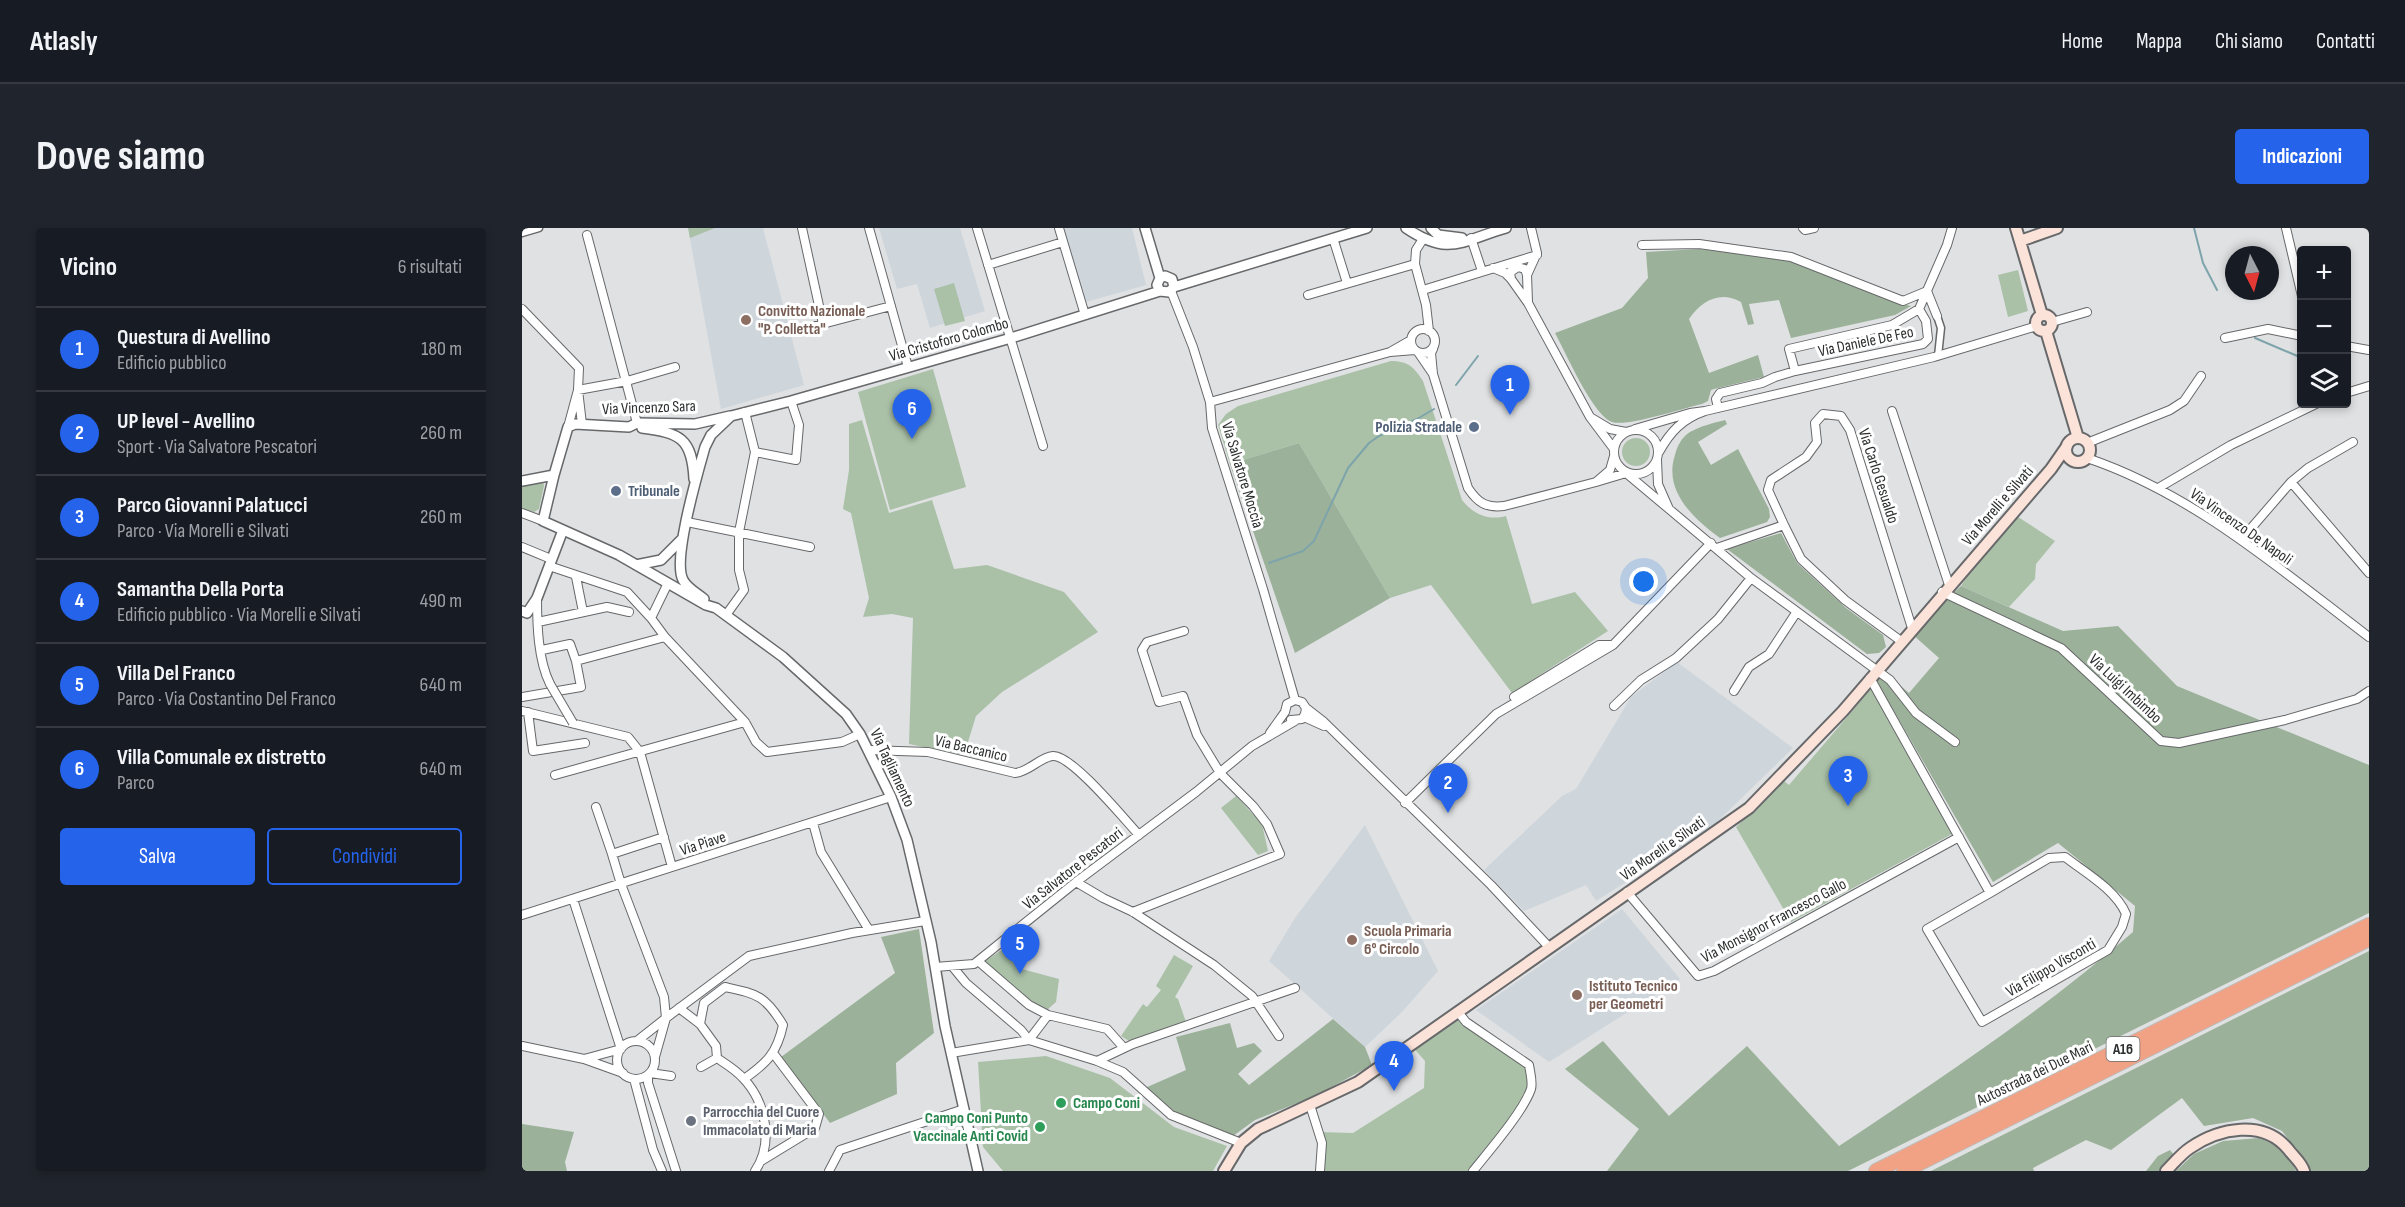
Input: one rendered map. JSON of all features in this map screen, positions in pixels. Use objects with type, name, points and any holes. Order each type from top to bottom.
[{"type":"highway","name":"Autostrada dei Due Mari","points":[[1876,1171],[2369,925]]},
{"type":"highway","name":"Autostrada dei Due Mari","points":[[1904,1171],[2369,939]]},
{"type":"main road","points":[[2016,228],[2042,315],[2050,317],[2045,326],[2082,441],[2090,450],[2087,458],[2081,462],[2073,461],[2068,457],[2067,446],[2071,441],[2082,441]]},
{"type":"main road","points":[[2020,241],[2057,228]]},
{"type":"main road","name":"Via Morelli e Silvati","points":[[1224,1171],[1241,1143],[1258,1129],[1277,1118],[1358,1082],[1749,808],[1843,711],[2051,469],[2067,446]]},
{"type":"main road","name":"Via Morelli e Silvati","points":[[2051,469],[2073,461]]},
{"type":"main road","points":[[2166,1171],[2190,1148],[2209,1137],[2240,1129],[2254,1129],[2281,1141],[2304,1171]]},
{"type":"street","points":[[522,233],[539,228]]},
{"type":"street","points":[[802,228],[823,324]]},
{"type":"street","points":[[869,228],[908,367]]},
{"type":"street","points":[[977,228],[1043,447]]},
{"type":"street","points":[[1059,228],[1085,315]]},
{"type":"street","points":[[1145,228],[1160,278],[1157,285],[1160,291],[1166,293],[1172,289],[1367,228]]},
{"type":"street","points":[[1406,228],[1418,234],[1434,235],[1446,246],[1506,228]]},
{"type":"street","points":[[1528,303],[1527,275],[1537,255],[1531,228]]},
{"type":"street","points":[[1803,228],[1804,230],[1814,228]]},
{"type":"street","points":[[1919,309],[1952,228]]},
{"type":"street","points":[[2286,228],[2297,278]]},
{"type":"street","points":[[586,232],[627,381],[633,425],[666,431],[681,438],[689,447],[693,458],[694,487]]},
{"type":"street","points":[[1418,234],[1415,264],[1423,290],[1429,331],[1435,340],[1431,353],[1433,374],[1468,488],[1476,501],[1489,507],[1504,506],[1626,473],[1641,474],[1653,466],[1676,427],[1705,411]]},
{"type":"street","points":[[1333,238],[1347,283]]},
{"type":"street","points":[[1471,238],[1482,271]]},
{"type":"street","points":[[988,265],[1063,242]]},
{"type":"street","points":[[1642,245],[1699,244],[1791,256],[1903,301],[1927,291]]},
{"type":"street","points":[[1423,290],[1537,255]]},
{"type":"street","points":[[1308,295],[1415,264]]},
{"type":"street","points":[[1511,279],[1510,272],[1513,268],[1522,267],[1527,275]]},
{"type":"street","points":[[1493,268],[1505,273],[1528,303],[1590,417],[1614,452],[1620,468],[1751,578],[1873,674],[1890,680],[1916,713],[1955,742]]},
{"type":"street","points":[[1160,278],[1169,277],[1173,281],[1172,289]]},
{"type":"street","name":"Via Salvatore Moccia","points":[[1172,289],[1210,402],[1212,428],[1286,668],[1289,705]]},
{"type":"street","name":"Via Cristoforo Colombo","points":[[745,412],[1011,338],[1160,291]]},
{"type":"street","points":[[1927,291],[1941,328],[1938,356]]},
{"type":"street","points":[[796,332],[891,306]]},
{"type":"street","points":[[522,309],[579,369],[578,390],[582,424]]},
{"type":"street","name":"Via Daniele De Feo","points":[[1718,408],[1716,399],[1720,393],[1762,383],[1795,371],[1923,344],[1928,339],[1926,321],[1919,309],[1892,325],[1789,349],[1795,371]]},
{"type":"street","points":[[1596,482],[1613,465],[1614,452],[1620,436],[1630,431],[1690,413],[1938,356],[2087,312]]},
{"type":"street","points":[[2225,338],[2268,328],[2297,335]]},
{"type":"street","points":[[1210,402],[1389,352],[1411,340],[1417,330],[1429,331]]},
{"type":"street","points":[[1411,340],[1433,374]]},
{"type":"street","points":[[2351,347],[2369,350]]},
{"type":"street","points":[[1389,352],[1426,353],[1433,348]]},
{"type":"street","points":[[578,390],[627,381],[675,367]]},
{"type":"street","points":[[2082,441],[2170,410],[2184,401],[2201,376]]},
{"type":"street","points":[[2351,391],[2369,386]]},
{"type":"street","points":[[543,521],[578,390]]},
{"type":"street","points":[[755,452],[796,460],[799,425],[790,401]]},
{"type":"street","points":[[2160,487],[2231,445],[2308,408]]},
{"type":"street","points":[[1892,411],[1946,589]]},
{"type":"street","points":[[726,615],[744,590],[739,570],[739,531],[755,452],[745,412]]},
{"type":"street","name":"Via Vincenzo Sara","points":[[568,427],[575,424],[695,424],[745,412]]},
{"type":"street","name":"Via Carlo Gesualdo","points":[[1901,641],[1845,600],[1801,559],[1768,490],[1771,480],[1806,456],[1817,442],[1815,423],[1823,414],[1841,417],[1851,430],[1912,628]]},
{"type":"street","points":[[716,608],[682,579],[680,568],[683,538],[705,447],[711,435],[731,416]]},
{"type":"street","points":[[1590,417],[1610,429],[1641,430],[1654,438],[1658,456],[1658,484],[1669,509]]},
{"type":"street","points":[[2241,540],[2291,482],[2308,468],[2353,442]]},
{"type":"street","name":"Via Vincenzo De Napoli","points":[[2087,458],[2160,487],[2241,540],[2369,637]]},
{"type":"street","points":[[522,481],[554,475]]},
{"type":"street","points":[[2291,482],[2369,573]]},
{"type":"street","points":[[522,513],[636,565],[661,560],[683,538]]},
{"type":"street","points":[[687,522],[810,547]]},
{"type":"street","points":[[1405,803],[1496,714],[1613,645],[1714,546],[1784,525]]},
{"type":"street","points":[[563,531],[537,598],[525,612],[538,622],[607,607],[629,612]]},
{"type":"street","points":[[522,547],[576,577],[627,592],[665,637],[745,722],[756,742],[767,752],[842,742],[860,734]]},
{"type":"street","name":"Via Tagliamento","points":[[636,565],[716,608],[783,657],[827,694],[846,714],[860,734],[891,797],[907,840],[978,1171]]},
{"type":"street","points":[[576,577],[584,612]]},
{"type":"street","points":[[1614,706],[1641,680],[1676,658],[1718,619],[1751,578]]},
{"type":"street","points":[[651,618],[668,583]]},
{"type":"street","name":"Via Luigi Imbimbo","points":[[1946,589],[2061,648],[2161,741],[2179,743],[2285,720],[2357,699],[2369,691]]},
{"type":"street","points":[[537,598],[546,676],[573,723]]},
{"type":"street","points":[[1734,691],[1749,667],[1769,654],[1796,613]]},
{"type":"street","points":[[1133,912],[1280,854],[1267,824],[1253,806],[1220,773],[1197,735],[1183,696],[1159,702],[1142,650],[1147,642],[1184,631]]},
{"type":"street","points":[[576,662],[665,637]]},
{"type":"street","points":[[522,697],[581,687],[570,644],[542,650]]},
{"type":"street","points":[[1514,697],[1599,645],[1613,645]]},
{"type":"street","points":[[1873,674],[1990,893]]},
{"type":"street","points":[[1329,728],[1304,717],[1295,721],[1287,718],[1289,705],[1302,702],[1306,708],[1329,728],[1491,885],[1549,947]]},
{"type":"street","name":"Via Salvatore Pescatori","points":[[1269,734],[1289,705]]},
{"type":"street","points":[[1304,717],[1306,708]]},
{"type":"street","points":[[585,743],[533,751],[525,711],[628,737],[640,752],[672,867]]},
{"type":"street","name":"Via Salvatore Pescatori","points":[[935,967],[974,964],[1076,882],[1269,734],[1295,721]]},
{"type":"street","points":[[555,775],[745,722]]},
{"type":"street","name":"Via Baccanico","points":[[868,750],[928,752],[1015,773],[1023,772],[1050,756],[1060,757],[1074,766],[1138,835]]},
{"type":"street","name":"Via Piave","points":[[522,915],[891,797]]},
{"type":"street","points":[[596,807],[621,884],[664,998],[666,1018],[648,1083],[676,1171]]},
{"type":"street","points":[[813,823],[821,852],[869,930]]},
{"type":"street","points":[[612,854],[664,837]]},
{"type":"street","name":"Via Monsignor Francesco Gallo","points":[[1627,892],[1698,976],[1714,971],[1959,837]]},
{"type":"street","name":"Via Filippo Visconti","points":[[2065,857],[2103,886],[2122,904],[2126,914],[2108,950],[1982,1022],[1927,929],[1990,893],[2049,858],[2065,857]]},
{"type":"street","points":[[1076,882],[1133,912],[1214,965],[1252,996],[1279,1036]]},
{"type":"street","points":[[573,899],[621,1049],[617,1059],[623,1073]]},
{"type":"street","points":[[584,1059],[621,1049],[637,1041],[749,956],[869,930],[925,921]]},
{"type":"street","points":[[978,961],[1029,1005],[1048,1015],[1107,1029],[1124,1048]]},
{"type":"street","points":[[952,966],[966,983],[1021,1030],[1029,1040]]},
{"type":"street","points":[[700,1024],[704,1003],[725,987],[757,994],[773,1009],[783,1025],[773,1053],[766,1063],[744,1079]]},
{"type":"street","points":[[1097,1061],[1124,1048],[1295,988]]},
{"type":"street","points":[[679,1008],[700,1024],[716,1046],[717,1058],[744,1079],[760,1103],[766,1131],[761,1161],[755,1171]]},
{"type":"street","points":[[1458,1012],[1466,1022],[1529,1065],[1531,1080],[1531,1088],[1514,1117],[1473,1171]]},
{"type":"street","points":[[1029,1040],[1048,1015]]},
{"type":"street","points":[[951,1053],[1029,1040],[1097,1061],[1123,1072],[1171,1115],[1241,1143]]},
{"type":"street","points":[[637,1041],[649,1046],[655,1057]]},
{"type":"street","points":[[522,1046],[584,1059],[634,1078],[649,1074],[671,1076]]},
{"type":"street","points":[[761,1161],[815,1128],[819,1114],[773,1053]]},
{"type":"street","points":[[701,1067],[717,1058]]},
{"type":"street","points":[[634,1078],[653,1150],[662,1171]]},
{"type":"street","points":[[1310,1105],[1322,1143],[1320,1171]]},
{"type":"street","points":[[832,1170],[834,1157],[840,1150],[964,1109]]},
{"type":"street","points":[[653,1150],[669,1149]]},
{"type":"shaded area","name":"Convitto Nazionale \"P. Colletta\"","points":[[688,228],[763,228],[804,385],[721,409]]},
{"type":"shaded area","points":[[879,228],[960,228],[985,311],[930,328],[917,284],[897,289]]},
{"type":"shaded area","points":[[1062,228],[1132,228],[1146,285],[1086,302]]},
{"type":"shaded area","points":[[1677,662],[1793,748],[1717,822],[1661,863],[1636,863],[1628,867],[1634,877],[1596,901],[1586,885],[1524,911],[1484,870],[1562,796],[1576,789],[1631,697]]},
{"type":"shaded area","name":"Scuola Primaria 6° Circolo","points":[[1365,825],[1438,971],[1402,1012],[1365,1047],[1269,961],[1295,918]]},
{"type":"shaded area","name":"Istituto Tecnico per Geometri","points":[[1622,909],[1680,979],[1549,1062],[1476,1010]]},
{"type":"green space","points":[[688,228],[715,228],[690,238]]},
{"type":"green space","points":[[1699,249],[1789,259],[1911,306],[1895,315],[1791,338],[1779,300],[1749,304],[1754,324],[1748,325],[1741,302],[1726,297],[1712,299],[1699,307],[1689,319],[1709,373],[1758,355],[1764,377],[1711,390],[1708,401],[1702,404],[1642,420],[1612,422],[1604,417],[1588,396],[1555,333],[1622,308],[1648,278],[1646,252]]},
{"type":"green space","points":[[2018,270],[2028,311],[2008,317],[1998,275]]},
{"type":"green space","points":[[954,283],[965,321],[945,326],[934,289]]},
{"type":"green space","points":[[1391,361],[1402,362],[1410,366],[1423,381],[1462,500],[1481,515],[1493,518],[1506,516],[1532,604],[1575,592],[1608,631],[1512,693],[1431,585],[1390,598],[1299,443],[1230,464],[1218,425],[1226,414],[1238,406]]},
{"type":"green space","points":[[933,369],[966,487],[890,510],[858,392]]},
{"type":"green space","points":[[862,420],[889,513],[932,500],[954,569],[987,565],[1064,592],[1098,632],[1002,692],[976,716],[964,755],[909,744],[913,618],[892,614],[863,617],[869,598],[851,513],[843,509],[849,470],[849,424]]},
{"type":"green space","points":[[1725,420],[1727,424],[1698,442],[1711,465],[1738,449],[1769,509],[1770,517],[1767,522],[1720,538],[1700,522],[1683,503],[1673,480],[1672,468],[1677,448],[1687,434],[1703,426]]},
{"type":"green space","points":[[1636,438],[1646,442],[1650,452],[1646,462],[1636,466],[1626,462],[1622,452],[1626,442]]},
{"type":"green space","points":[[1299,443],[1390,598],[1295,653],[1230,464]]},
{"type":"green space","points":[[543,481],[539,509],[534,512],[522,508],[522,484]]},
{"type":"green space","points":[[2015,515],[2055,541],[2036,564],[2035,579],[2009,607],[1961,586],[1988,545]]},
{"type":"green space","points":[[1781,533],[1797,563],[1846,608],[1883,635],[1886,647],[1879,653],[1867,654],[1727,549]]},
{"type":"green space","points":[[1961,586],[2063,631],[2118,626],[2177,686],[2369,765],[2369,913],[1848,1171],[1607,1171],[1639,1129],[1565,1069],[1603,1041],[1669,1116],[1747,1046],[1839,1146],[2026,1017],[2133,932],[2135,906],[2058,843],[1993,882],[1876,680],[1882,670],[1909,693],[1939,658],[1912,634]]},
{"type":"green space","points":[[1871,689],[1952,834],[1791,922],[1736,827],[1784,781],[1789,785]]},
{"type":"green space","points":[[1236,796],[1262,824],[1268,851],[1258,855],[1221,808]]},
{"type":"green space","points":[[919,929],[934,1033],[896,1063],[897,1094],[830,1123],[781,1057],[895,973],[881,937]]},
{"type":"green space","points":[[1017,940],[1026,949],[1022,969],[1059,979],[1056,1002],[1046,1011],[1022,995],[985,961]]},
{"type":"green space","points":[[2369,951],[2369,1171],[2308,1171],[2308,1165],[2282,1131],[2253,1118],[2204,1126],[2182,1098],[2111,1150],[2086,1140],[2033,1168],[2034,1171],[1931,1171]]},
{"type":"green space","points":[[1174,955],[1193,966],[1175,997],[1178,999],[1186,1022],[1129,1041],[1121,1036],[1143,1004],[1147,1007],[1161,990],[1156,986]]},
{"type":"green space","points":[[1458,1012],[1529,1065],[1531,1088],[1473,1171],[1320,1171],[1318,1132],[1353,1133],[1424,1088],[1425,1061],[1411,1045]]},
{"type":"green space","points":[[1333,1019],[1365,1047],[1372,1065],[1315,1096],[1255,1120],[1233,1136],[1171,1113],[1145,1088],[1186,1070],[1176,1037],[1230,1023],[1237,1048],[1254,1043],[1262,1051],[1238,1074],[1249,1085]]},
{"type":"green space","name":"Campo Coni","points":[[1046,1056],[1110,1078],[1174,1127],[1227,1146],[1213,1171],[1003,1171],[983,1147],[978,1062]]},
{"type":"green space","points":[[522,1124],[574,1132],[565,1162],[567,1171],[522,1171]]},
{"type":"green space","points":[[2259,1138],[2281,1150],[2290,1159],[2296,1171],[2176,1171],[2194,1154],[2223,1141]]},
{"type":"green space","points":[[2170,1150],[2174,1155],[2159,1171],[2146,1171],[2158,1156]]},
{"type":"waterway","points":[[2194,228],[2203,263],[2217,290]]},
{"type":"waterway","points":[[2255,338],[2297,356]]},
{"type":"waterway","points":[[1456,385],[1478,356]]},
{"type":"waterway","points":[[1269,563],[1303,551],[1314,541],[1348,468],[1369,443],[1434,409]]},
{"type":"place","name":"Convitto Nazionale \"P. Colletta\"","points":[[746,320]]},
{"type":"place","name":"Questura di Avellino","points":[[1510,415]]},
{"type":"place","name":"Polizia Stradale","points":[[1474,427]]},
{"type":"place","name":"Villa Comunale ex distretto","points":[[912,439]]},
{"type":"place","name":"Tribunale","points":[[616,491]]},
{"type":"place","name":"Parco Giovanni Palatucci","points":[[1848,806]]},
{"type":"place","name":"UP level - Avellino","points":[[1448,813]]},
{"type":"place","name":"Scuola Primaria 6° Circolo","points":[[1352,940]]},
{"type":"place","name":"Villa Del Franco","points":[[1020,974]]},
{"type":"place","name":"Istituto Tecnico per Geometri","points":[[1577,995]]},
{"type":"place","name":"Samantha Della Porta","points":[[1394,1091]]},
{"type":"place","name":"Campo Coni","points":[[1061,1103]]},
{"type":"place","name":"Parrocchia del Cuore Immacolato di Maria","points":[[691,1121]]},
{"type":"place","name":"Campo Coni Punto Vaccinale Anti Covid","points":[[1040,1127]]}]
